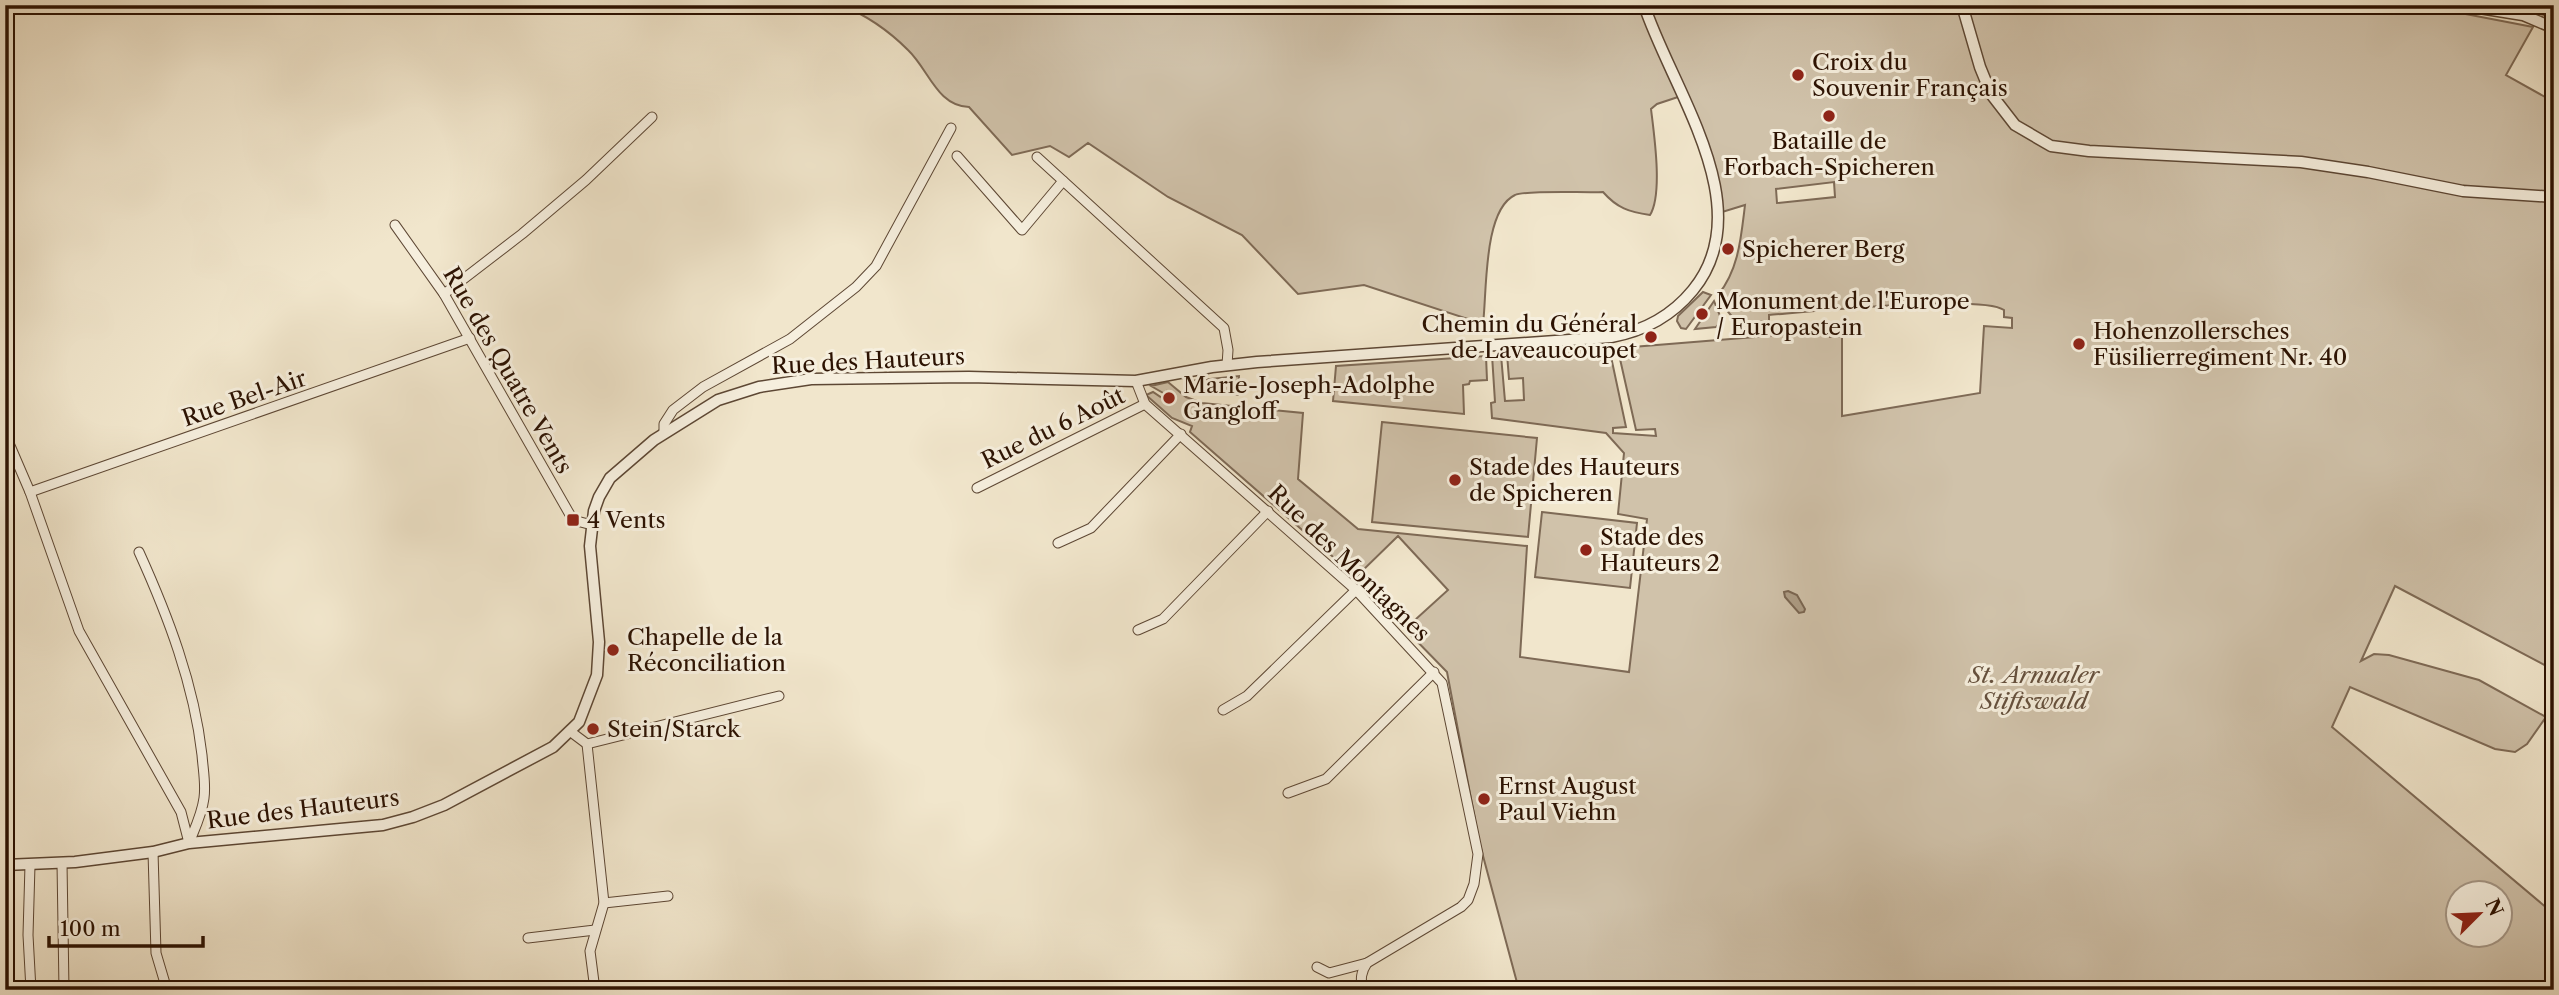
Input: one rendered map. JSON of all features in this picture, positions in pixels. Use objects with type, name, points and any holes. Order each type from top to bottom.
[{"type":"street","name":"Rue des Hauteurs","points":[[5,865],[62,863],[153,852],[189,843],[383,825],[444,805],[553,747],[571,732],[585,711],[597,675],[599,642],[590,546],[599,497],[610,478],[664,433],[718,400],[759,387],[811,379],[969,377],[1136,381],[1227,365],[1611,337],[1641,330],[1659,321],[1685,300],[1702,279],[1716,246],[1719,222],[1717,191],[1696,129],[1644,5]]},
{"type":"street","points":[[1962,5],[1991,94],[2015,125],[2051,146],[2089,151],[2301,162],[2463,191],[2554,197]]},
{"type":"street","points":[[2461,5],[2523,15],[2554,27]]},
{"type":"street","points":[[444,294],[586,180],[652,117]]},
{"type":"street","points":[[664,433],[664,424],[673,410],[703,387],[790,339],[856,287],[876,266],[951,128]]},
{"type":"street","points":[[957,156],[1021,230],[1063,181]]},
{"type":"street","points":[[1037,157],[1224,328],[1228,350],[1227,365]]},
{"type":"street","name":"Rue des Quatre Vents","points":[[395,225],[444,294],[573,520],[592,525]]},
{"type":"street","name":"Rue Bel-Air","points":[[30,492],[470,338]]},
{"type":"street","name":"Rue des Montagnes","points":[[1136,381],[1145,404],[1356,590],[1442,683],[1478,854],[1474,884],[1468,900],[1461,907],[1367,963]]},
{"type":"street","name":"Rue du 6 Août","points":[[977,488],[1145,404]]},
{"type":"street","points":[[5,434],[30,492],[79,631],[181,812],[189,843]]},
{"type":"street","points":[[1058,543],[1096,523],[1181,434]]},
{"type":"street","points":[[1138,630],[1163,619],[1268,511]]},
{"type":"street","points":[[139,552],[164,608],[184,668],[199,729],[204,796],[189,843]]},
{"type":"street","points":[[1223,710],[1247,696],[1356,590]]},
{"type":"street","points":[[1288,793],[1326,779],[1434,672]]},
{"type":"street","points":[[586,744],[779,696]]},
{"type":"street","points":[[571,732],[586,744],[604,903],[590,951],[595,990]]},
{"type":"street","points":[[153,852],[156,953],[167,990]]},
{"type":"street","points":[[62,863],[65,990]]},
{"type":"street","points":[[30,865],[31,990]]},
{"type":"street","points":[[604,903],[668,896]]},
{"type":"street","points":[[528,938],[595,930]]},
{"type":"street","points":[[1317,967],[1329,973],[1367,963]]},
{"type":"street","points":[[1363,990],[1360,980],[1367,963]]},
{"type":"green space","name":"St. Arnualer Stiftswald","points":[[841,5],[2419,5],[2533,27],[2506,75],[2554,102],[2554,670],[2395,586],[2361,661],[2374,654],[2389,655],[2479,680],[2546,717],[2527,744],[2515,752],[2495,749],[2350,687],[2332,727],[2514,880],[2444,880],[2444,950],[2514,950],[2514,880],[2554,914],[2554,990],[1519,990],[1479,841],[1447,672],[1405,629],[1448,590],[1398,536],[1356,577],[1190,432],[1192,426],[1172,418],[1146,395],[1153,392],[1171,404],[1175,395],[1167,391],[1165,394],[1151,386],[1168,382],[1186,397],[1202,403],[1303,413],[1298,479],[1358,529],[1527,546],[1520,657],[1629,672],[1647,519],[1618,514],[1624,453],[1606,433],[1492,418],[1491,403],[1495,402],[1492,355],[1501,355],[1505,401],[1524,400],[1523,378],[1509,379],[1507,354],[1606,348],[1610,352],[1626,427],[1613,428],[1613,433],[1656,436],[1655,429],[1636,430],[1618,350],[1620,348],[1830,331],[1830,337],[1842,336],[1842,416],[1980,393],[1984,326],[2012,328],[2012,318],[2004,317],[2004,310],[1989,305],[1963,304],[1892,305],[1769,315],[1769,321],[1759,322],[1743,322],[1732,317],[1718,295],[1735,264],[1745,205],[1719,213],[1717,191],[1681,96],[1657,104],[1651,109],[1657,179],[1650,215],[1624,208],[1603,192],[1521,193],[1505,204],[1497,217],[1488,254],[1483,324],[1364,285],[1298,294],[1242,235],[1168,197],[1088,143],[1069,157],[1050,146],[1012,155],[969,107],[958,105],[941,94],[901,43]],"holes":[[[1834,182],[1835,197],[1777,203],[1776,189]]]},
{"type":"green space","points":[[2517,5],[2554,5],[2554,19]]},
{"type":"green space","points":[[1703,292],[1711,295],[1686,329],[1681,328],[1677,321],[1678,316]]},
{"type":"green space","points":[[1714,301],[1720,316],[1719,324],[1716,327],[1695,329]]},
{"type":"green space","points":[[1486,356],[1487,380],[1470,381],[1469,384],[1463,385],[1464,414],[1333,401],[1336,366]]},
{"type":"green space","points":[[1239,376],[1238,395],[1194,390],[1189,381]]},
{"type":"green space","name":"Stade des Hauteurs de Spicheren","points":[[1382,422],[1537,438],[1528,537],[1372,522]]},
{"type":"green space","name":"Stade des Hauteurs 2","points":[[1542,512],[1637,523],[1630,588],[1535,577]]},
{"type":"shaded area","points":[[1784,592],[1797,595],[1804,612],[1799,613],[1785,597]]},
{"type":"place","name":"Croix du Souvenir Français","points":[[1798,75]]},
{"type":"place","name":"Bataille de Forbach-Spicheren","points":[[1829,116]]},
{"type":"place","name":"Spicherer Berg","points":[[1728,249]]},
{"type":"place","name":"Monument de l'Europe / Europastein","points":[[1702,314]]},
{"type":"place","name":"Chemin du Général de Laveaucoupet","points":[[1651,337]]},
{"type":"place","name":"Hohenzollersches Füsilierregiment Nr. 40","points":[[2079,344]]},
{"type":"place","name":"Marie-Joseph-Adolphe Gangloff","points":[[1169,398]]},
{"type":"place","name":"Stade des Hauteurs de Spicheren","points":[[1455,480]]},
{"type":"place","name":"4 Vents","points":[[573,520]]},
{"type":"place","name":"Stade des Hauteurs 2","points":[[1586,550]]},
{"type":"place","name":"Chapelle de la Réconciliation","points":[[613,650]]},
{"type":"place","name":"Stein/Starck","points":[[593,729]]},
{"type":"place","name":"Ernst August Paul Viehn","points":[[1484,799]]}]
